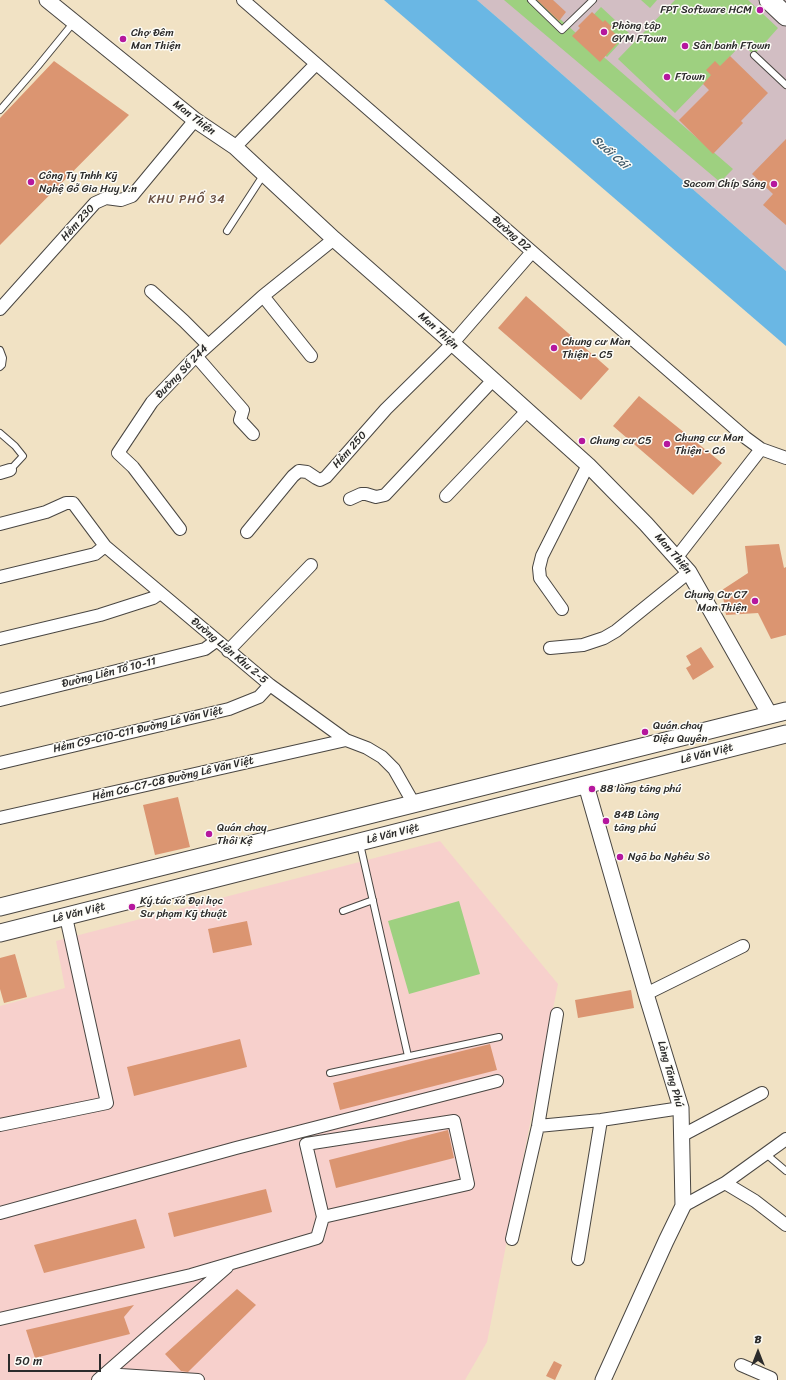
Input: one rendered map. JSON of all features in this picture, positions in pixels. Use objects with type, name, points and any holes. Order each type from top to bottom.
[{"type":"main road","points":[[769,0],[786,16]]},
{"type":"main road","points":[[778,713],[782,735]]},
{"type":"main road","name":"Lê Văn Việt","points":[[0,907],[778,713]]},
{"type":"main road","name":"Lê Văn Việt","points":[[0,933],[782,735]]},
{"type":"main road","points":[[580,763],[586,785]]},
{"type":"street","name":"Man Thiện","points":[[47,0],[195,120],[234,147],[334,239],[588,465],[646,524],[689,572],[778,713]]},
{"type":"street","name":"Đường D2","points":[[243,0],[746,438],[761,449],[786,458]]},
{"type":"street","points":[[234,147],[316,64]]},
{"type":"street","name":"Hẻm 230","points":[[0,309],[95,203],[106,198],[120,200],[132,196],[195,120]]},
{"type":"street","name":"Đường Số 244","points":[[180,529],[133,467],[118,453],[152,402],[196,356],[263,296],[334,239]]},
{"type":"street","points":[[452,344],[532,252]]},
{"type":"street","points":[[151,290],[208,345]]},
{"type":"street","points":[[263,296],[312,356]]},
{"type":"street","name":"Hẻm 250","points":[[247,532],[293,476],[299,471],[307,472],[320,480],[326,477],[386,409],[452,344]]},
{"type":"street","points":[[196,356],[243,410],[240,420],[253,434]]},
{"type":"street","points":[[350,499],[361,494],[376,497],[385,495],[493,380]]},
{"type":"street","points":[[446,496],[527,411]]},
{"type":"street","points":[[677,557],[761,449]]},
{"type":"street","points":[[562,609],[540,578],[539,568],[542,556],[588,465]]},
{"type":"street","name":"Đường Liên Khu 2-5","points":[[0,524],[46,512],[66,503],[73,503],[105,546],[228,651],[270,685],[346,740],[367,748],[382,757],[394,768],[414,804]]},
{"type":"street","points":[[0,577],[95,554],[105,546]]},
{"type":"street","points":[[228,651],[311,566]]},
{"type":"street","points":[[550,648],[583,645],[604,638],[616,631],[689,572]]},
{"type":"street","points":[[0,639],[100,616],[153,598],[160,593]]},
{"type":"street","name":"Đường Liên Tổ 10-11","points":[[0,700],[205,650],[216,641]]},
{"type":"street","name":"Hẻm C9-C10-C11 Đường Lê Văn Việt","points":[[0,762],[229,709],[259,697],[270,685]]},
{"type":"street","name":"Hẻm C6-C7-C8 Đường Lê Văn Việt","points":[[0,818],[346,740]]},
{"type":"street","name":"Làng Tăng Phú","points":[[586,785],[680,1108],[681,1136],[683,1206],[603,1380]]},
{"type":"street","points":[[0,1125],[106,1104],[66,917]]},
{"type":"street","points":[[646,994],[743,946]]},
{"type":"street","points":[[512,1239],[538,1126],[557,1014]]},
{"type":"street","points":[[0,1212],[228,1150],[497,1081]]},
{"type":"street","points":[[681,1136],[762,1093]]},
{"type":"street","points":[[538,1126],[601,1120],[680,1108]]},
{"type":"street","points":[[578,1259],[601,1120]]},
{"type":"street","points":[[0,1319],[191,1275],[317,1238],[323,1217],[306,1144],[454,1121],[468,1184],[323,1217]]},
{"type":"street","points":[[683,1206],[725,1183],[786,1140]]},
{"type":"street","points":[[725,1183],[755,1201],[786,1225]]},
{"type":"street","points":[[102,1377],[230,1263]]},
{"type":"street","points":[[741,1365],[771,1378],[771,1380]]},
{"type":"street","points":[[102,1377],[198,1380]]},
{"type":"lane","points":[[531,0],[562,30],[593,0]]},
{"type":"lane","points":[[0,110],[74,22]]},
{"type":"lane","points":[[754,55],[786,85]]},
{"type":"lane","points":[[227,231],[264,174]]},
{"type":"lane","points":[[0,350],[3,358],[2,365],[0,367]]},
{"type":"lane","points":[[0,433],[15,446],[23,456],[5,471]]},
{"type":"lane","points":[[360,842],[408,1056]]},
{"type":"lane","points":[[343,911],[373,900]]},
{"type":"lane","points":[[330,1073],[499,1037]]},
{"type":"lane","points":[[766,1154],[786,1171]]},
{"type":"shaded area","points":[[477,0],[786,0],[786,271],[506,25]]},
{"type":"shaded area","points":[[440,841],[558,984],[487,1342],[465,1380],[0,1380],[0,1006],[65,988],[56,941]]},
{"type":"green space","points":[[504,0],[538,0],[733,169],[720,182]]},
{"type":"green space","points":[[641,0],[657,0],[650,8]]},
{"type":"green space","name":"Sân banh FTown","points":[[675,0],[748,0],[778,28],[754,55],[742,44],[675,113],[618,59]]},
{"type":"green space","name":"Phòng tập GYM FTown","points":[[601,7],[629,33],[607,57],[579,30]]},
{"type":"green space","points":[[459,901],[480,974],[409,994],[388,921]]},
{"type":"water","name":"Suối Cái","points":[[384,0],[477,0],[786,271],[786,346]]},
{"type":"building","points":[[537,0],[553,0],[566,12],[559,21]]},
{"type":"building","name":"Phòng tập GYM FTown","points":[[592,12],[603,22],[605,20],[612,27],[610,29],[621,39],[600,62],[572,36],[580,28],[578,26]]},
{"type":"building","points":[[730,56],[768,93],[741,121],[743,123],[713,154],[679,120],[709,90],[703,84],[711,75],[706,70],[715,61],[720,66]]},
{"type":"building","name":"Công Ty Tnhh Kỹ Nghệ Gỗ Gia Huy V.n","points":[[54,61],[129,115],[0,245],[0,118]]},
{"type":"building","name":"Sacom Chíp Sáng","points":[[786,139],[786,225],[763,205],[773,194],[752,174]]},
{"type":"building","name":"Chung cư Man Thiện - C5","points":[[526,296],[609,369],[581,400],[498,328]]},
{"type":"building","name":"Chung cư Man Thiện - C6","points":[[639,396],[722,463],[693,495],[613,426]]},
{"type":"building","name":"Chung Cư C7 Man Thiện","points":[[779,544],[784,568],[786,567],[786,635],[771,639],[758,613],[726,615],[722,590],[748,573],[745,546]]},
{"type":"building","points":[[701,647],[714,667],[693,680],[686,668],[691,665],[686,656]]},
{"type":"building","points":[[178,797],[190,847],[155,855],[143,805]]},
{"type":"building","points":[[247,921],[252,945],[213,953],[208,929]]},
{"type":"building","points":[[15,954],[27,997],[4,1003],[0,989],[0,958]]},
{"type":"building","points":[[631,990],[634,1008],[578,1018],[575,1000]]},
{"type":"building","points":[[240,1039],[247,1067],[134,1096],[127,1067]]},
{"type":"building","points":[[490,1044],[497,1070],[340,1110],[333,1083]]},
{"type":"building","points":[[448,1130],[454,1158],[336,1188],[329,1160]]},
{"type":"building","points":[[266,1189],[272,1212],[174,1237],[168,1213]]},
{"type":"building","points":[[136,1219],[145,1248],[44,1273],[34,1245]]},
{"type":"building","points":[[237,1289],[256,1305],[188,1372],[181,1371],[165,1354]]},
{"type":"building","points":[[134,1305],[124,1317],[130,1334],[35,1358],[26,1330]]},
{"type":"building","points":[[554,1361],[562,1365],[555,1380],[546,1376]]},
{"type":"place","name":"FPT Software HCM","points":[[760,10]]},
{"type":"place","name":"Phòng tập GYM FTown","points":[[604,32]]},
{"type":"place","name":"Chợ Đêm Man Thiện","points":[[123,39]]},
{"type":"place","name":"Sân banh FTown","points":[[685,46]]},
{"type":"place","name":"FTown","points":[[667,77]]},
{"type":"place","name":"Công Ty Tnhh Kỹ Nghệ Gỗ Gia Huy V.n","points":[[31,182]]},
{"type":"place","name":"Sacom Chíp Sáng","points":[[774,184]]},
{"type":"place","name":"Chung cư Man Thiện - C5","points":[[554,348]]},
{"type":"place","name":"Chung cư C5","points":[[582,441]]},
{"type":"place","name":"Chung cư Man Thiện - C6","points":[[667,444]]},
{"type":"place","name":"Chung Cư C7 Man Thiện","points":[[755,601]]},
{"type":"place","name":"Quán chay Diệu Quyên","points":[[645,732]]},
{"type":"place","name":"88 làng tăng phú","points":[[592,789]]},
{"type":"place","name":"84B Làng tăng phú","points":[[606,821]]},
{"type":"place","name":"Quán chay Thôi Kệ","points":[[209,834]]},
{"type":"place","name":"Ngã ba Nghêu Sò","points":[[620,857]]},
{"type":"place","name":"Ký túc xá Đại học Sư phạm Kỹ thuật","points":[[132,907]]},
{"type":"district","name":"KHU PHỐ 34","points":[[187,200]]}]
